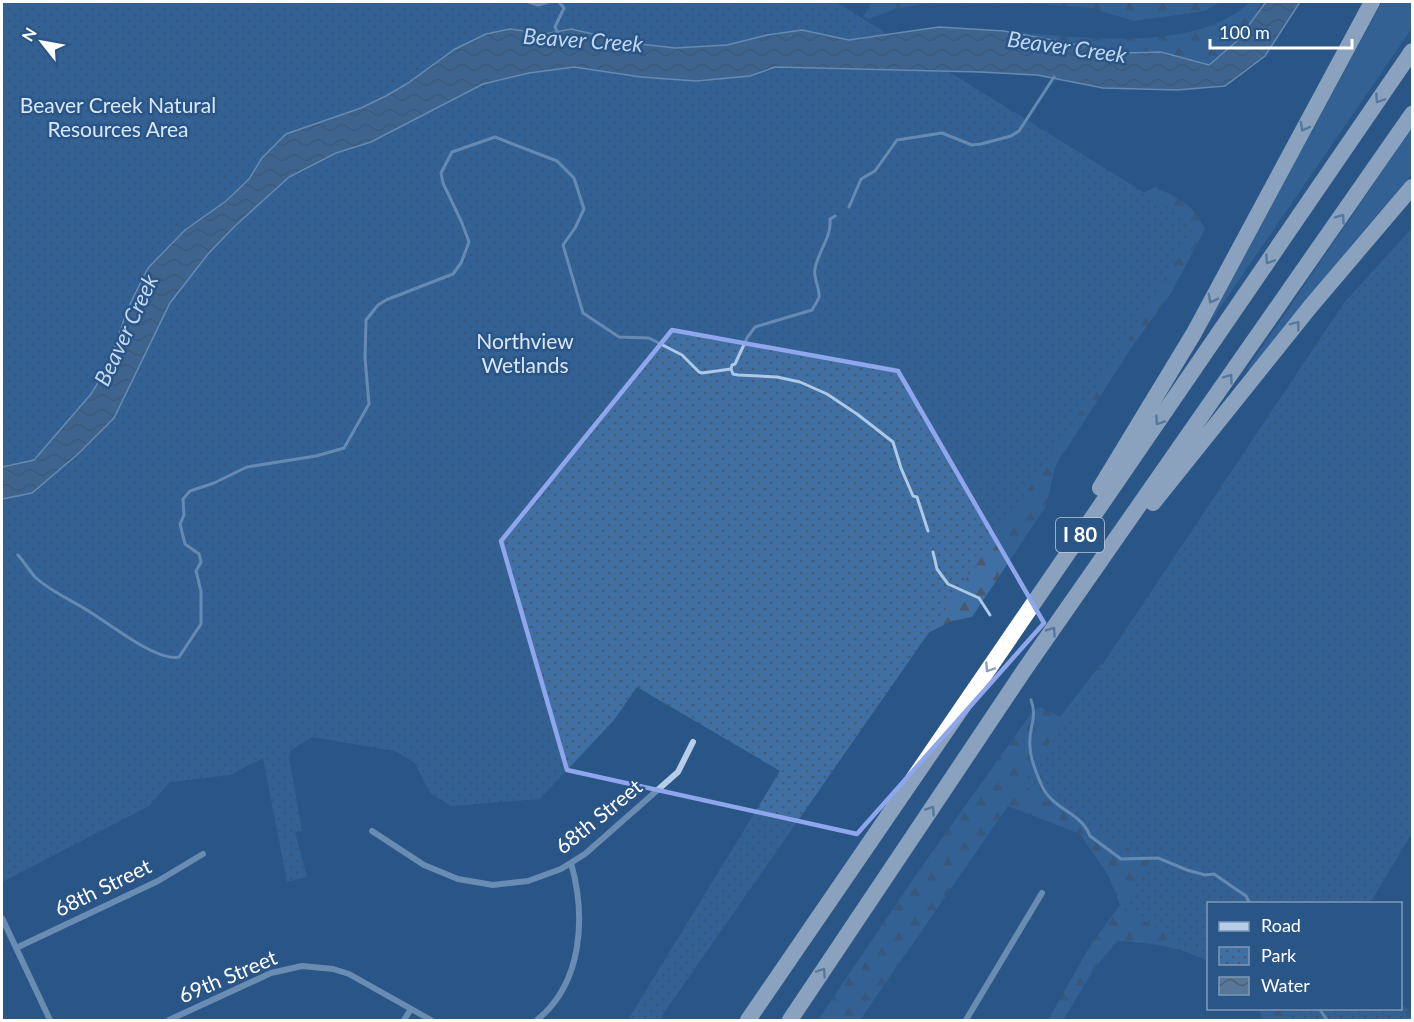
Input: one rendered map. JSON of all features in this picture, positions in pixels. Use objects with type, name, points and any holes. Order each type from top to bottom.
[{"type":"highway","points":[[1011,636],[1194,333],[1372,2]]},
{"type":"highway","name":"I 80","points":[[748,1020],[1413,51]]},
{"type":"highway","name":"I 80","points":[[790,1020],[1025,669],[1413,114]]},
{"type":"highway","points":[[1110,546],[1142,516],[1310,307],[1413,187]]},
{"type":"street","name":"68th Street","points":[[372,831],[424,865],[441,873],[474,883],[493,885],[528,881],[544,876],[585,854],[678,772],[693,742]]},
{"type":"street","name":"68th Street","points":[[15,948],[158,881],[203,854]]},
{"type":"street","points":[[537,1020],[562,992],[575,956],[579,914],[578,894],[571,863]]},
{"type":"street","points":[[966,1020],[1042,893]]},
{"type":"street","points":[[2,918],[50,1020]]},
{"type":"street","name":"69th Street","points":[[169,1020],[271,973],[302,966],[333,969],[349,974],[431,1020]]},
{"type":"street","points":[[404,1020],[411,1009]]},
{"type":"highlighted area","points":[[672,330],[898,371],[1044,623],[857,834],[567,770],[501,541]]},
{"type":"green space","name":"Northview Wetlands","points":[[2,2],[836,2],[1195,224],[1134,331],[1031,486],[659,1020],[628,1020],[780,771],[637,687],[614,720],[540,799],[451,806],[430,793],[415,763],[395,751],[312,737],[291,750],[289,757],[302,831],[295,832],[307,877],[287,882],[263,758],[230,775],[170,782],[149,806],[2,882]]},
{"type":"green space","points":[[872,2],[1220,2],[1205,11],[1134,21],[1091,8],[1042,4],[922,4],[895,9],[869,19],[863,17]]},
{"type":"green space","points":[[1250,2],[1266,2],[1237,41],[1209,65],[1161,52],[1123,53],[1004,31],[1098,38],[1132,39],[1165,36],[1197,30],[1225,19]]},
{"type":"green space","points":[[1382,2],[1412,2],[1412,28],[1202,334]]},
{"type":"green space","points":[[1412,128],[1412,174],[1250,371],[1247,369]]},
{"type":"green space","points":[[1155,187],[1190,207],[1205,229],[1171,293],[1129,351],[1055,467],[1046,506],[972,617],[952,621],[920,637],[1134,198]]},
{"type":"green space","points":[[1412,228],[1412,833],[1371,902],[1207,902],[1207,959],[1122,907],[1149,861],[1022,785],[1344,303]]},
{"type":"green space","points":[[1111,663],[1207,902],[1207,961],[1164,946],[1117,941],[1094,969],[1063,1020],[1048,1020],[1090,946],[1120,905],[1108,875],[1080,834],[1008,806],[860,1020],[818,1020],[918,872],[1032,712],[1040,707],[1060,717],[1100,665]]},
{"type":"green space","points":[[1402,1006],[1412,1012],[1412,1020],[1263,1020],[1259,1010],[1402,1010]]},
{"type":"green space","points":[[1288,1010],[1397,1010],[1412,1020],[1293,1020]]},
{"type":"water","name":"Beaver Creek","points":[[1266,2],[1300,2],[1265,56],[1225,86],[1177,90],[1103,88],[1037,75],[775,67],[750,76],[696,81],[641,77],[574,67],[529,73],[483,84],[371,142],[336,153],[289,177],[208,254],[170,303],[114,418],[79,453],[32,493],[2,499],[2,467],[34,460],[91,394],[109,365],[127,310],[148,268],[185,230],[226,201],[249,179],[262,158],[286,134],[361,108],[386,96],[455,49],[486,34],[510,29],[545,34],[571,29],[632,43],[675,48],[727,45],[767,35],[802,30],[849,40],[939,27],[1004,31],[1123,53],[1161,52],[1209,65],[1237,41]]},
{"type":"waterway","points":[[529,2],[538,5],[548,2]]},
{"type":"waterway","name":"Beaver Creek","points":[[559,2],[564,8],[555,27],[559,35]]},
{"type":"waterway","points":[[849,207],[861,179],[875,171],[897,140],[942,133],[972,145],[1011,136],[1019,131],[1054,77]]},
{"type":"waterway","points":[[18,555],[35,577],[55,592],[146,648],[159,654],[179,657],[201,624],[201,591],[196,571],[201,562],[199,554],[185,544],[180,524],[184,515],[183,499],[190,491],[214,483],[247,467],[316,456],[344,448],[369,404],[365,358],[366,320],[378,305],[386,300],[453,274],[461,263],[469,242],[443,183],[441,173],[452,152],[495,137],[557,161],[574,178],[584,209],[563,245],[583,313],[619,337],[649,338],[682,355],[702,373],[731,369],[755,327],[812,310],[819,297],[815,272],[817,262],[829,232],[830,219],[835,216]]},
{"type":"waterway","points":[[731,369],[733,374],[738,375],[777,377],[800,382],[827,394],[893,442],[913,496],[917,497],[928,531]]},
{"type":"waterway","points":[[933,552],[937,569],[948,584],[979,598],[990,615]]},
{"type":"waterway","points":[[1031,700],[1034,712],[1030,751],[1040,782],[1053,801],[1080,821],[1090,836],[1121,859],[1158,858],[1187,870],[1205,875],[1214,874],[1246,896],[1249,902]]},
{"type":"waterway","points":[[1320,1010],[1327,1020]]},
{"type":"park label","name":"Beaver Creek Natural Resources Area","points":[[118,118]]}]
